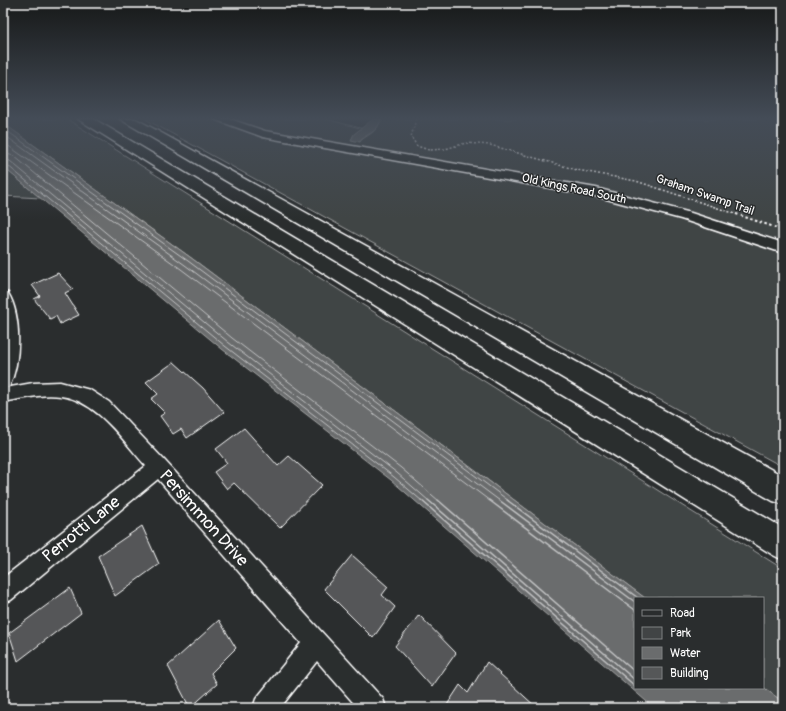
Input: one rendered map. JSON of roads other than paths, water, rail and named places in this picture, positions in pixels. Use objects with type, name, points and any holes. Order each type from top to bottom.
[{"type":"highway","points":[[138,152],[783,545]]},
{"type":"highway","points":[[185,152],[783,491]]},
{"type":"street","name":"Old Kings Road South","points":[[360,152],[596,192],[686,216],[783,248]]},
{"type":"street","points":[[3,296],[9,312],[11,327],[10,346],[3,382]]},
{"type":"street","name":"Persimmon Drive","points":[[3,395],[52,389],[84,395],[96,402],[111,415],[159,467],[374,708]]},
{"type":"street","name":"Perrotti Lane","points":[[3,592],[159,467]]},
{"type":"street","points":[[265,708],[316,643]]},
{"type":"water","points":[[3,152],[44,152],[190,257],[644,597],[634,597],[634,689],[764,689],[764,688],[783,702],[783,708],[654,708],[391,480],[222,349],[3,167]]}]
